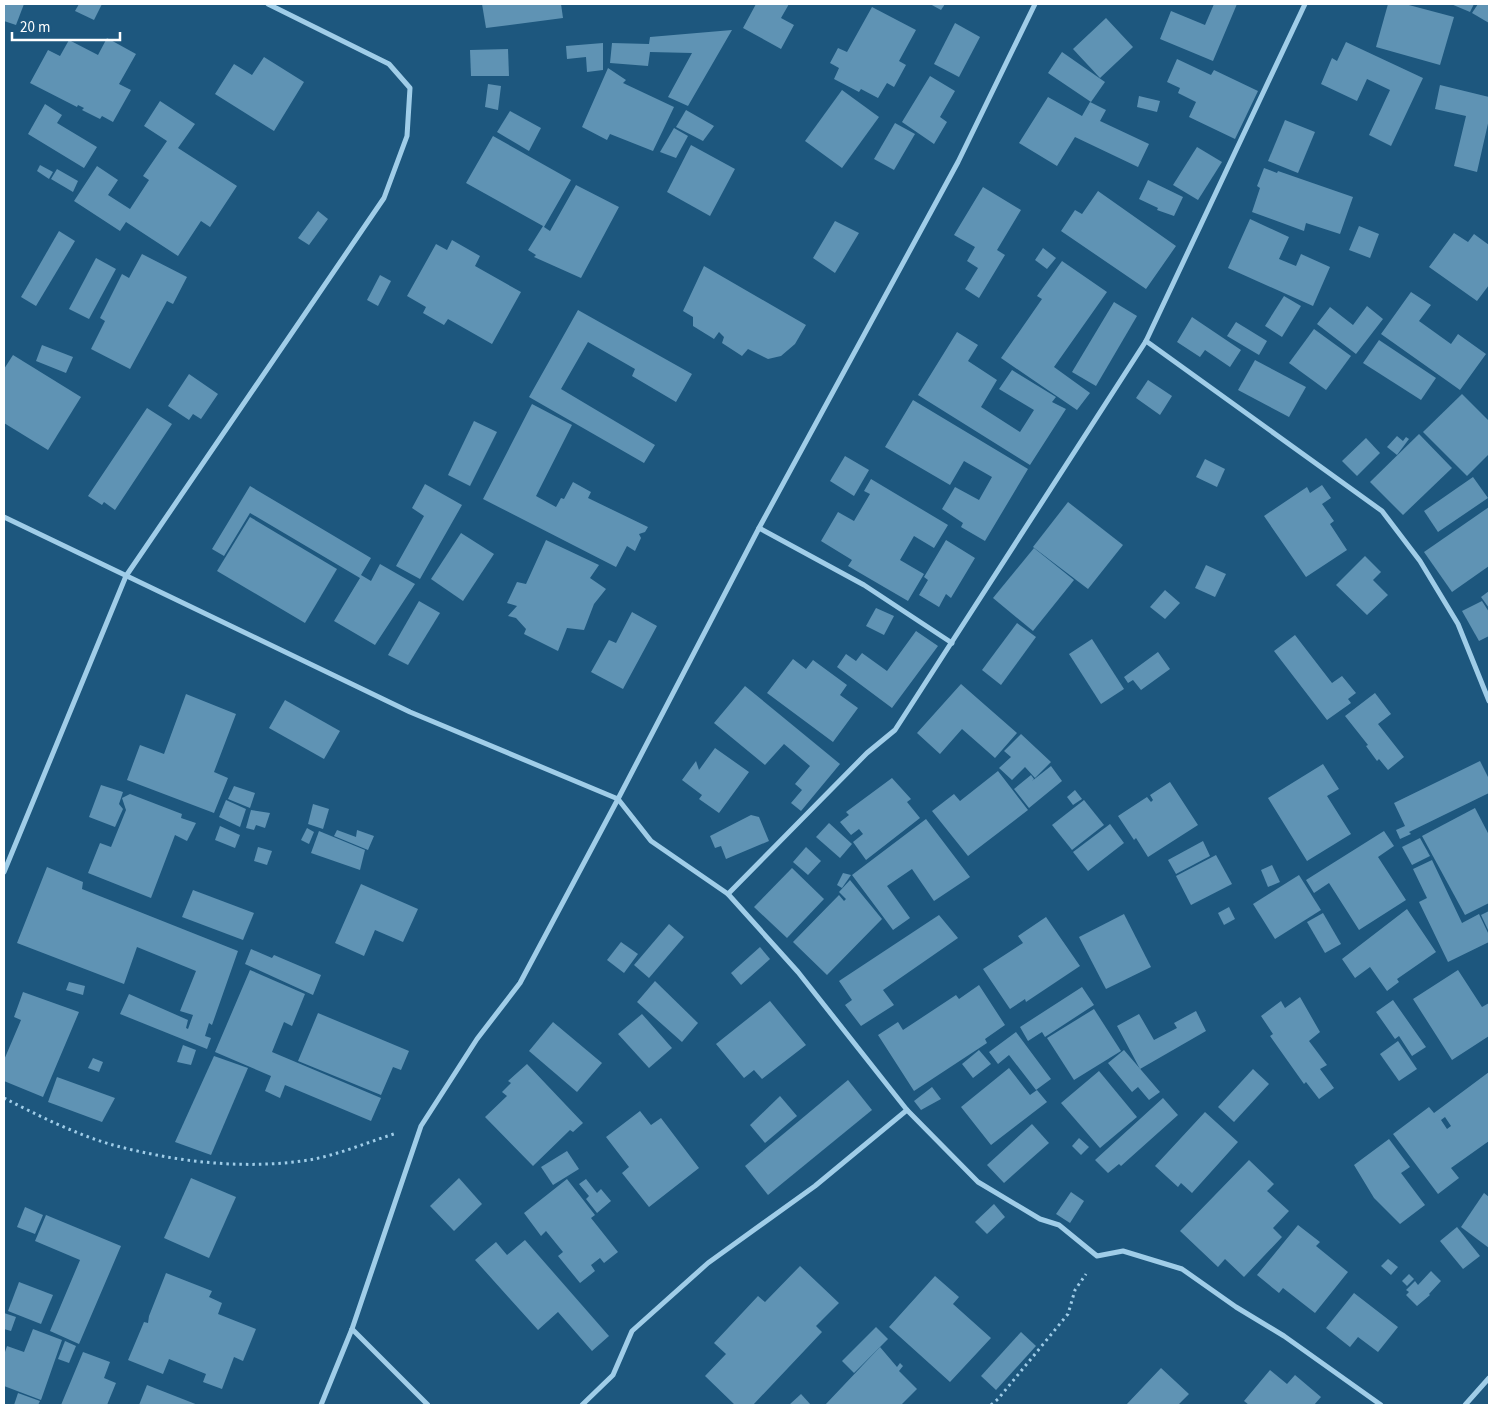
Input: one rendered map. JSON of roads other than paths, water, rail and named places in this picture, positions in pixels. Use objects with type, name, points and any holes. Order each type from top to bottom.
[{"type":"street","points":[[4,872],[126,576],[384,198],[406,136],[410,88],[389,64],[268,4]]},
{"type":"street","points":[[321,1405],[352,1329],[421,1126],[477,1040],[520,983],[759,528],[958,162],[1035,4]]},
{"type":"street","points":[[728,894],[867,753],[895,730],[952,643],[1146,340],[1305,4]]},
{"type":"street","points":[[1146,340],[1382,511],[1420,561],[1458,624],[1489,701]]},
{"type":"street","points":[[4,517],[410,712],[618,799],[650,841],[728,894],[798,972],[907,1110],[978,1182],[1040,1219],[1059,1226],[1097,1256],[1123,1251],[1182,1270],[1236,1307],[1284,1336],[1381,1405]]},
{"type":"street","points":[[759,528],[864,585],[952,643]]},
{"type":"street","points":[[582,1405],[613,1375],[632,1331],[639,1324],[708,1263],[815,1186],[907,1110]]},
{"type":"street","points":[[352,1329],[428,1405]]},
{"type":"street","points":[[1465,1405],[1489,1378]]}]
